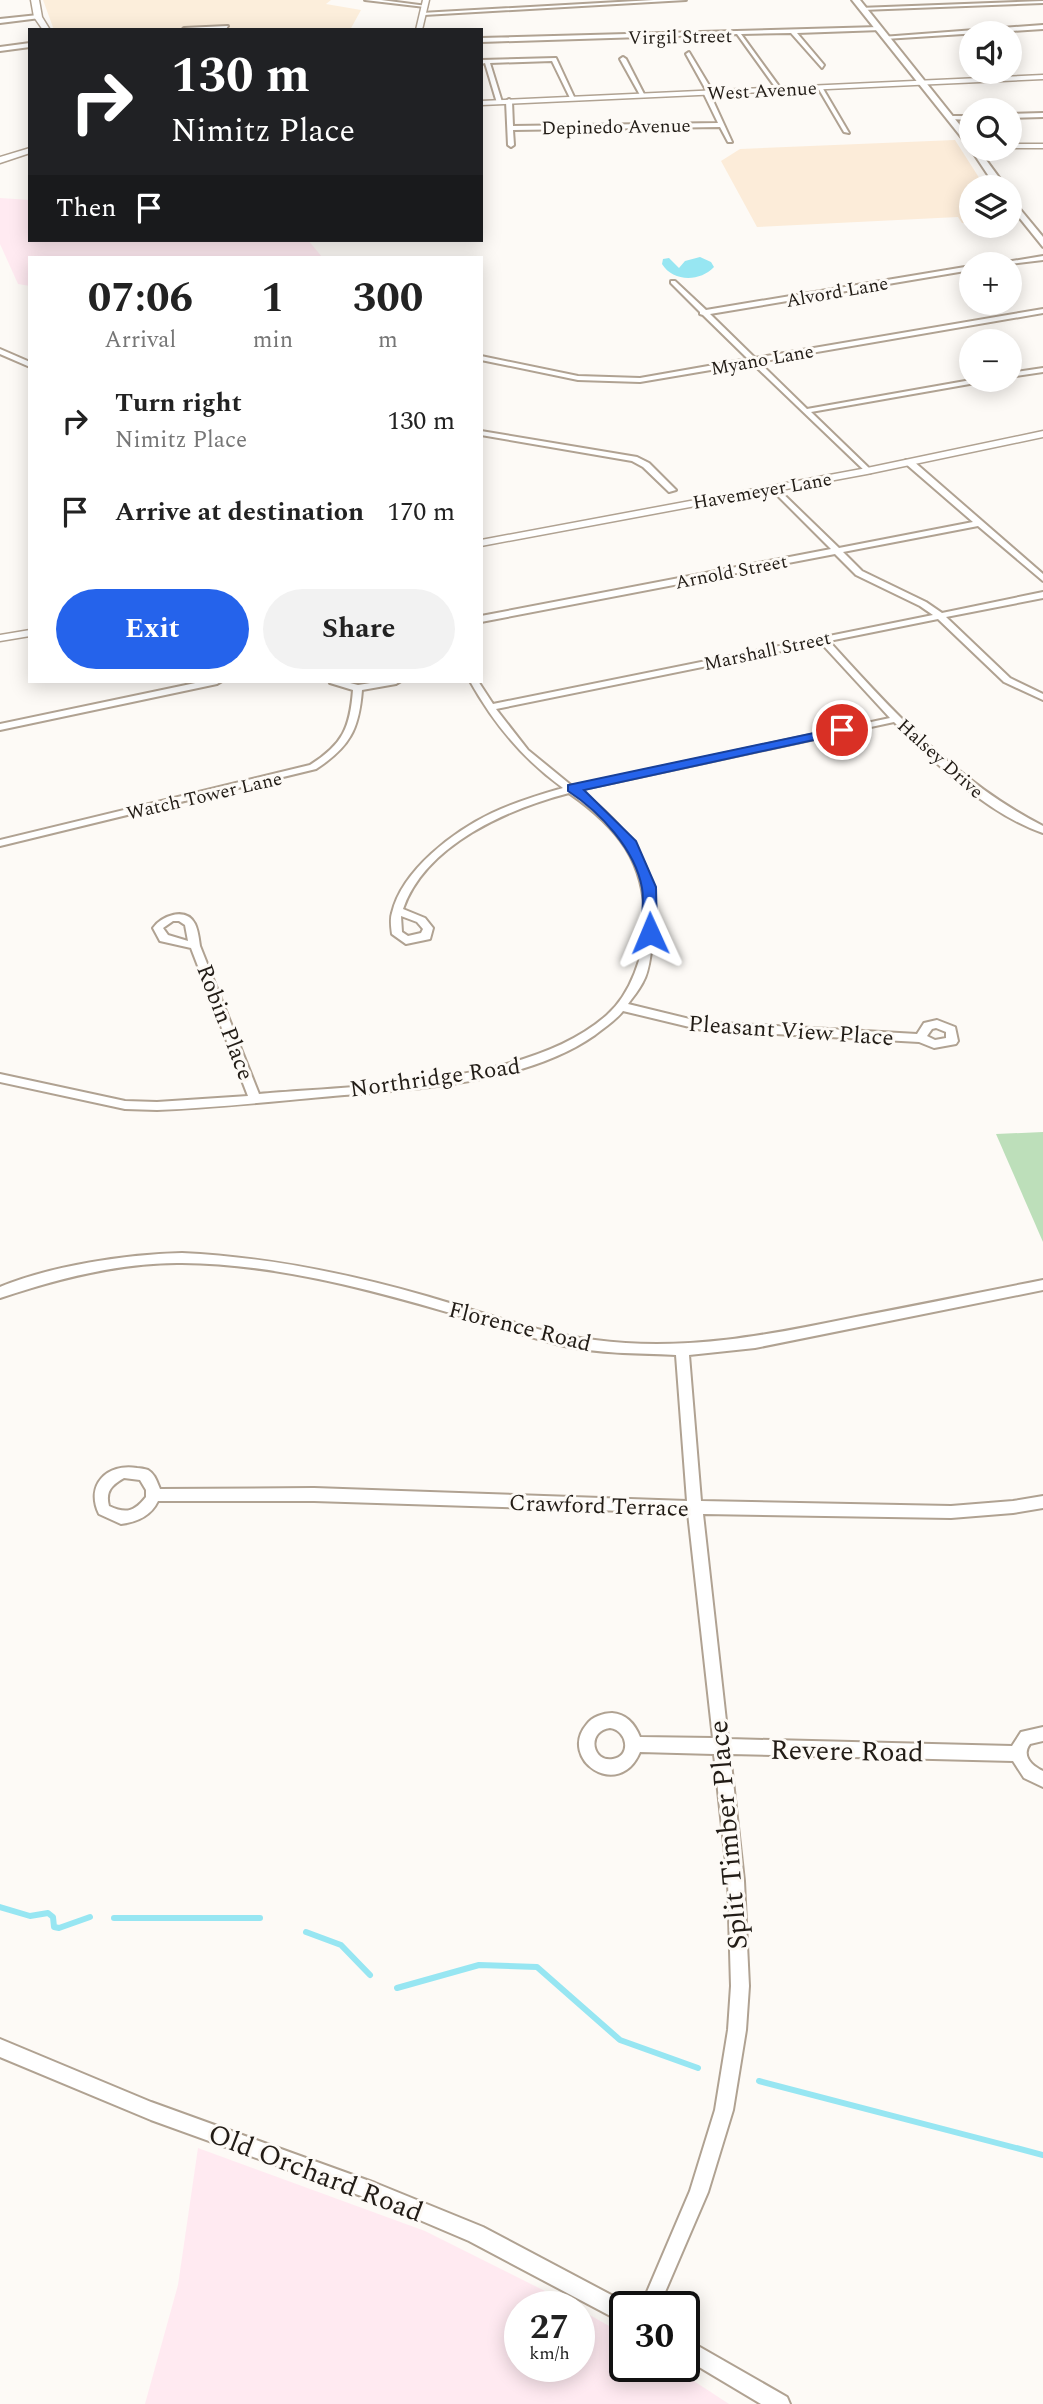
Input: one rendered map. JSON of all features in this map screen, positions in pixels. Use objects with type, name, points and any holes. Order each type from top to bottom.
[{"type":"main road","points":[[35,0],[38,17],[46,28]]},
{"type":"main road","points":[[859,4],[959,129]]},
{"type":"main road","name":"West Avenue","points":[[1022,78],[1043,77]]},
{"type":"main road","name":"West Avenue","points":[[483,103],[959,81]]},
{"type":"main road","points":[[0,160],[25,151]]},
{"type":"main road","points":[[1022,216],[1043,244]]},
{"type":"street","points":[[367,0],[425,6],[684,0]]},
{"type":"street","points":[[859,4],[1043,2]]},
{"type":"street","points":[[420,28],[425,6]]},
{"type":"street","points":[[0,21],[38,17]]},
{"type":"street","points":[[212,28],[226,27]]},
{"type":"street","name":"Virgil Street","points":[[483,40],[882,33],[1043,27]]},
{"type":"street","points":[[794,33],[822,66]]},
{"type":"street","points":[[739,35],[778,89]]},
{"type":"street","points":[[0,49],[28,45]]},
{"type":"street","points":[[689,54],[730,141]]},
{"type":"street","points":[[511,145],[511,128],[504,101],[484,62],[554,59],[573,98]]},
{"type":"street","points":[[623,59],[643,95]]},
{"type":"street","points":[[819,87],[847,132]]},
{"type":"street","points":[[1022,116],[1043,115]]},
{"type":"street","points":[[951,118],[959,118]]},
{"type":"street","name":"Depinedo Avenue","points":[[511,128],[722,125]]},
{"type":"street","points":[[1022,146],[1043,145]]},
{"type":"street","points":[[1022,261],[1043,258]]},
{"type":"street","name":"Alvord Lane","points":[[702,313],[959,270]]},
{"type":"street","points":[[673,282],[867,471]]},
{"type":"street","name":"Myano Lane","points":[[483,358],[559,375],[614,380],[651,379],[1043,311]]},
{"type":"street","points":[[0,351],[28,364]]},
{"type":"street","points":[[1022,373],[1043,370]]},
{"type":"street","points":[[806,411],[959,384]]},
{"type":"street","points":[[483,433],[634,459],[646,465],[672,490]]},
{"type":"street","name":"Havemeyer Lane","points":[[483,543],[867,471],[1043,434]]},
{"type":"street","points":[[909,462],[1043,578]]},
{"type":"street","points":[[775,488],[859,573],[939,615],[1007,680],[1043,697]]},
{"type":"street","name":"Arnold Street","points":[[483,619],[981,523]]},
{"type":"street","name":"Marshall Street","points":[[491,707],[1043,595]]},
{"type":"street","points":[[0,638],[28,633]]},
{"type":"street","name":"Halsey Drive","points":[[822,639],[896,719],[989,801],[1043,830]]},
{"type":"street","points":[[0,727],[208,683]]},
{"type":"street","points":[[341,683],[358,688],[385,683]]},
{"type":"street","name":"Northridge Road","points":[[0,1078],[125,1105],[196,1104],[406,1085],[496,1073],[557,1052],[578,1041],[623,1007],[642,975],[650,948],[649,887],[629,841],[585,796],[535,762],[514,742],[475,683]]},
{"type":"street","name":"Watch Tower Lane","points":[[0,843],[313,767],[344,745],[352,731],[358,688]]},
{"type":"street","points":[[399,911],[413,879],[469,831],[510,808],[573,788],[896,719]]},
{"type":"street","name":"Robin Place","points":[[195,946],[204,961],[255,1098]]},
{"type":"street","name":"Pleasant View Place","points":[[623,1007],[702,1027],[920,1038]]},
{"type":"street","name":"Florence Road","points":[[0,1293],[82,1270],[180,1258],[214,1259],[275,1266],[318,1276],[561,1340],[597,1346],[682,1350],[755,1343],[1043,1285]]},
{"type":"street","name":"Split Timber Place","points":[[656,2291],[699,2192],[724,2110],[737,2030],[740,1986],[736,1881],[719,1745],[682,1350]]},
{"type":"street","name":"Crawford Terrace","points":[[154,1494],[237,1492],[695,1508],[973,1511],[1043,1502]]},
{"type":"street","points":[[1043,1734],[1026,1737],[1020,1742],[1018,1754],[1026,1771],[1043,1779]]},
{"type":"street","name":"Revere Road","points":[[634,1744],[1018,1754]]},
{"type":"street","name":"Old Orchard Road","points":[[0,2048],[151,2110],[374,2192],[476,2234],[609,2305]]},
{"type":"street","points":[[700,2356],[780,2404]]},
{"type":"shaded area","points":[[43,0],[331,0],[326,4],[361,10],[351,28],[53,28]]},
{"type":"shaded area","points":[[955,140],[959,146],[959,161],[968,161],[977,175],[959,175],[959,218],[757,227],[721,161],[740,149]]},
{"type":"shaded area","points":[[0,198],[28,200],[28,242],[310,242],[321,256],[28,256],[28,286],[18,284],[0,244]]},
{"type":"shaded area","points":[[198,2148],[425,2231],[545,2291],[504,2291],[504,2382],[595,2382],[595,2318],[609,2326],[609,2382],[695,2382],[729,2404],[145,2404],[178,2285]]},
{"type":"green space","points":[[1043,1132],[1043,1242],[996,1134]]},
{"type":"water","points":[[700,257],[711,262],[714,267],[694,277],[680,277],[662,264],[663,259],[669,258],[679,268],[685,261]]},
{"type":"waterway","points":[[0,1907],[30,1916],[48,1913],[53,1917],[54,1927],[59,1928],[90,1917]]},
{"type":"waterway","points":[[114,1918],[260,1918]]},
{"type":"waterway","points":[[306,1932],[341,1945],[370,1975]]},
{"type":"waterway","points":[[397,1988],[479,1965],[537,1967],[620,2040],[698,2068]]},
{"type":"waterway","points":[[759,2081],[1043,2155]]},
{"type":"route","points":[[650,933],[649,887],[641,863],[629,841],[585,796],[573,788],[842,730]]}]
